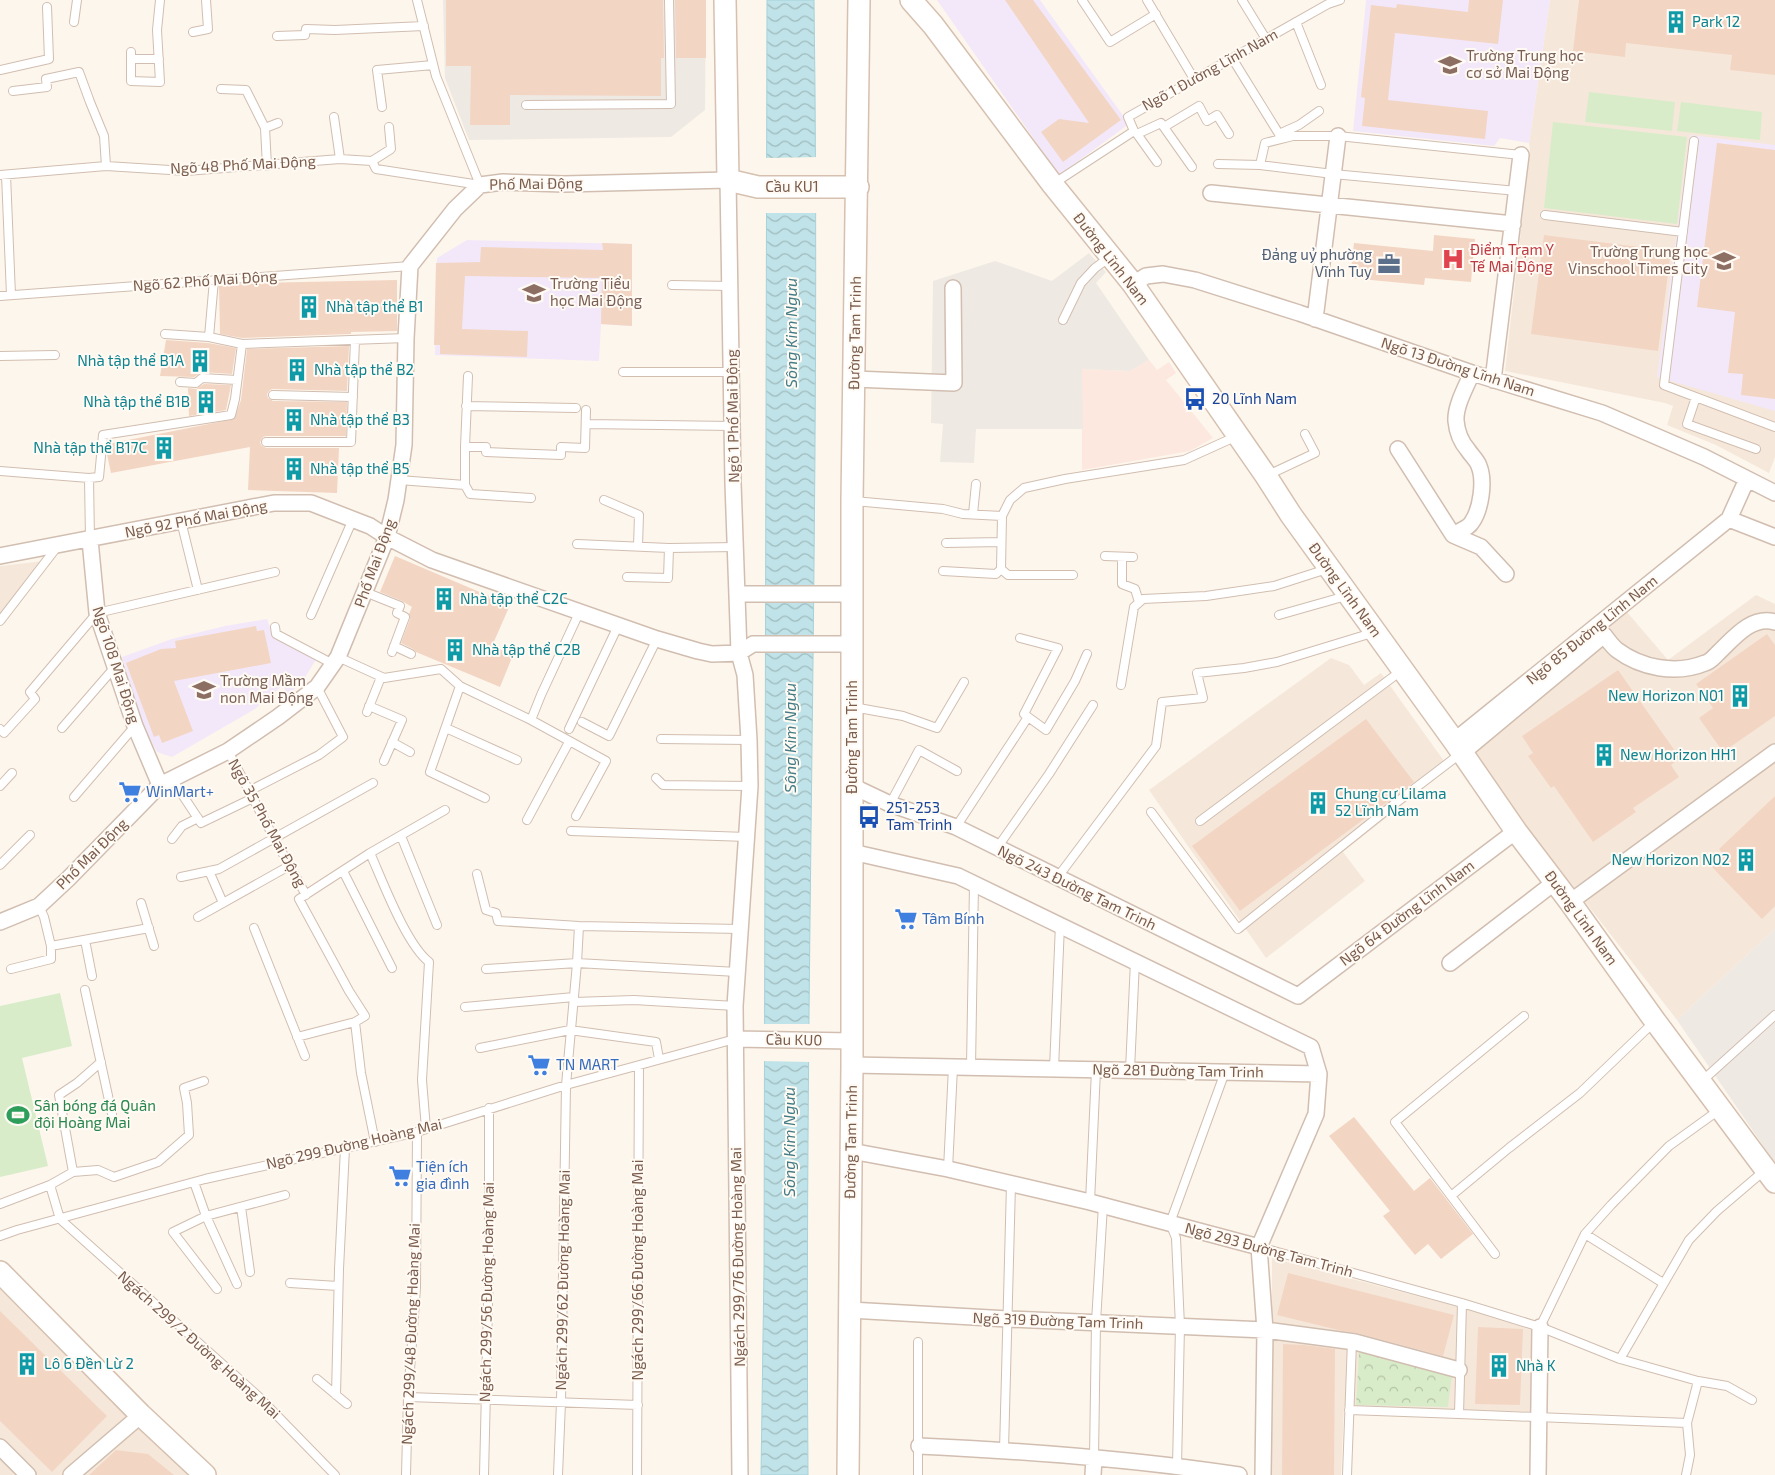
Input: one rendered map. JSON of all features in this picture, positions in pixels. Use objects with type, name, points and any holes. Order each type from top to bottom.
[{"type":"main road","points":[[725,0],[728,180]]},
{"type":"main road","name":"Đường Tam Trinh","points":[[848,1475],[852,1065],[852,644],[842,594],[852,501],[858,187],[859,0]]},
{"type":"main road","name":"Đường Lĩnh Nam","points":[[911,0],[934,25],[1053,185],[1133,284],[1291,515],[1516,831],[1770,1176]]},
{"type":"main road","name":"Cầu KU1","points":[[728,180],[758,187],[858,187]]},
{"type":"main road","points":[[0,1272],[201,1474]]},
{"type":"street","points":[[1315,319],[1338,136]]},
{"type":"street","points":[[1493,380],[1521,155]]},
{"type":"street","name":"Phố Mai Động","points":[[0,922],[39,906],[166,782],[228,751],[278,718],[317,687],[336,661],[387,537],[399,480],[404,445],[406,338],[410,266],[455,210],[480,185],[503,182],[564,184],[728,180]]},
{"type":"street","name":"Ngõ 1 Phố Mai Động","points":[[728,180],[739,653],[745,675],[749,740],[750,786],[747,837]]},
{"type":"street","points":[[1211,193],[1513,224]]},
{"type":"street","name":"Ngõ 13 Đường Lĩnh Nam","points":[[1133,284],[1146,276],[1163,274],[1195,280],[1315,319],[1493,380],[1602,413],[1704,457],[1775,493]]},
{"type":"street","points":[[854,379],[954,382],[953,288]]},
{"type":"street","points":[[1453,535],[1471,524],[1476,514],[1482,485],[1479,465],[1461,439],[1456,424],[1456,415],[1472,373]]},
{"type":"street","points":[[1398,449],[1453,535],[1480,547],[1506,574]]},
{"type":"street","name":"Ngõ 85 Đường Lĩnh Nam","points":[[1458,747],[1730,519],[1747,479]]},
{"type":"street","name":"Ngõ 92 Phố Mai Động","points":[[0,556],[274,503],[311,503],[370,526],[432,560],[656,639],[712,654],[739,653],[753,644],[852,644]]},
{"type":"street","points":[[1730,519],[1775,537]]},
{"type":"street","name":"Ngõ 108 Mai Động","points":[[90,540],[97,613],[114,668],[135,726],[166,782]]},
{"type":"street","points":[[737,594],[842,594]]},
{"type":"street","points":[[1458,747],[1604,635],[1616,649],[1632,658],[1658,668],[1680,669],[1706,663],[1754,622],[1770,620],[1775,622]]},
{"type":"street","points":[[1570,902],[1775,752]]},
{"type":"street","name":"Ngõ 243 Đường Tam Trinh","points":[[852,786],[890,804],[956,827],[1298,996]]},
{"type":"street","name":"Ngõ 64 Đường Lĩnh Nam","points":[[1298,996],[1516,831]]},
{"type":"street","name":"Ngách 299/76 Đường Hoàng Mai","points":[[740,1475],[735,1006],[747,837]]},
{"type":"street","points":[[852,852],[958,876],[1311,1047],[1319,1074],[1316,1114],[1259,1247],[1266,1330],[1263,1475]]},
{"type":"street","points":[[1450,963],[1555,882]]},
{"type":"street","name":"Cầu KU0","points":[[735,1040],[852,1041]]},
{"type":"street","name":"Ngõ 281 Đường Tam Trinh","points":[[852,1065],[1319,1074]]},
{"type":"street","name":"Ngõ 293 Đường Tam Trinh","points":[[851,1151],[948,1169],[1096,1204],[1259,1247]]},
{"type":"street","name":"Ngõ 319 Đường Tam Trinh","points":[[850,1310],[1008,1320],[1266,1330],[1352,1341],[1459,1370]]},
{"type":"street","points":[[1538,1475],[1540,1327]]},
{"type":"street","points":[[71,1475],[141,1415]]},
{"type":"street","points":[[919,1446],[1004,1450],[1094,1458],[1177,1466],[1239,1475]]},
{"type":"street","points":[[0,1447],[28,1475]]},
{"type":"street","points":[[1092,1475],[1094,1458]]},
{"type":"lane","points":[[74,22],[77,0]]},
{"type":"lane","points":[[159,59],[131,56],[131,81],[160,82],[158,30],[160,0]]},
{"type":"lane","points":[[193,32],[208,29],[206,0]]},
{"type":"lane","points":[[417,0],[436,76],[480,185]]},
{"type":"lane","points":[[526,105],[671,104],[669,0]]},
{"type":"lane","points":[[1082,0],[1110,42],[1156,14]]},
{"type":"lane","points":[[1147,0],[1194,79]]},
{"type":"lane","points":[[1242,0],[1266,39]]},
{"type":"lane","name":"Ngõ 1 Đường Lĩnh Nam","points":[[1053,185],[1136,132],[1128,117],[1328,4],[1340,0]]},
{"type":"lane","points":[[0,70],[49,59],[46,8]]},
{"type":"lane","points":[[340,20],[342,29]]},
{"type":"lane","points":[[1296,22],[1321,85]]},
{"type":"lane","points":[[277,36],[305,35],[306,29],[424,26]]},
{"type":"lane","points":[[1232,58],[1279,134],[1299,125],[1319,112]]},
{"type":"lane","points":[[382,107],[377,70],[434,65]]},
{"type":"lane","points":[[13,90],[47,87],[46,79],[79,72],[104,136],[106,166]]},
{"type":"lane","points":[[221,90],[246,90],[265,128],[267,166]]},
{"type":"lane","points":[[1164,127],[1199,106],[1207,121],[1217,115],[1229,134]]},
{"type":"lane","points":[[334,116],[340,159]]},
{"type":"lane","points":[[265,128],[278,123]]},
{"type":"lane","points":[[1157,162],[1136,132],[1161,123],[1192,167]]},
{"type":"lane","points":[[372,161],[391,149],[389,127]]},
{"type":"lane","points":[[1260,165],[1265,143],[1293,136],[1338,136],[1521,155]]},
{"type":"lane","points":[[1694,141],[1664,385],[1775,427]]},
{"type":"lane","name":"Ngõ 48 Phố Mai Động","points":[[3,175],[106,166],[186,171],[340,159],[372,161],[376,169],[480,185]]},
{"type":"lane","points":[[1218,164],[1260,165],[1334,174],[1517,191]]},
{"type":"lane","points":[[3,175],[11,296]]},
{"type":"lane","points":[[1545,215],[1683,232]]},
{"type":"lane","points":[[1063,320],[1081,283],[1095,268],[1110,257]]},
{"type":"lane","name":"Ngõ 62 Phố Mai Động","points":[[0,296],[410,266]]},
{"type":"lane","points":[[209,337],[214,280]]},
{"type":"lane","points":[[672,285],[731,286]]},
{"type":"lane","points":[[165,334],[209,337],[242,344],[406,338]]},
{"type":"lane","points":[[266,442],[351,442],[355,340]]},
{"type":"lane","points":[[0,471],[89,478],[100,477],[103,435],[231,415],[238,380],[242,344]]},
{"type":"lane","points":[[0,356],[55,355]]},
{"type":"lane","points":[[623,372],[732,372]]},
{"type":"lane","points":[[468,376],[465,447],[466,486],[470,494],[531,498]]},
{"type":"lane","points":[[180,382],[196,383],[202,378],[238,380]]},
{"type":"lane","points":[[273,395],[353,396]]},
{"type":"lane","points":[[1696,397],[1687,424],[1756,449]]},
{"type":"lane","points":[[466,406],[576,408]]},
{"type":"lane","points":[[465,447],[486,447],[486,452],[561,455],[561,447],[586,448],[586,410]]},
{"type":"lane","points":[[586,424],[733,426]]},
{"type":"lane","points":[[1266,476],[1315,453],[1305,434]]},
{"type":"lane","points":[[943,572],[996,574],[1001,569],[1002,516],[1010,500],[1024,488],[1064,479],[1184,460],[1237,436]]},
{"type":"lane","points":[[89,478],[90,540]]},
{"type":"lane","points":[[399,480],[466,486]]},
{"type":"lane","points":[[973,514],[976,484]]},
{"type":"lane","points":[[604,500],[639,515],[638,546]]},
{"type":"lane","points":[[852,501],[943,509],[963,514],[1002,516]]},
{"type":"lane","points":[[311,615],[354,519]]},
{"type":"lane","points":[[181,521],[198,590]]},
{"type":"lane","points":[[946,543],[1001,542]]},
{"type":"lane","points":[[577,544],[669,548],[736,547]]},
{"type":"lane","points":[[0,621],[58,545]]},
{"type":"lane","points":[[627,577],[668,578],[669,548]]},
{"type":"lane","points":[[1105,556],[1133,557]]},
{"type":"lane","points":[[1122,556],[1122,584],[1135,589],[1139,602]]},
{"type":"lane","points":[[1121,685],[1134,607],[1143,599],[1206,596],[1274,586],[1329,568]]},
{"type":"lane","points":[[1001,569],[1008,575],[1073,575]]},
{"type":"lane","points":[[0,729],[4,733],[35,699],[30,692],[97,613],[276,572]]},
{"type":"lane","points":[[366,592],[400,606],[397,613],[405,617],[393,649],[411,654]]},
{"type":"lane","points":[[1279,615],[1348,595]]},
{"type":"lane","points":[[531,720],[579,613]]},
{"type":"lane","points":[[568,729],[618,626]]},
{"type":"lane","points":[[275,627],[276,634],[336,661],[384,678],[441,670],[460,686],[531,720],[606,761],[576,816]]},
{"type":"lane","points":[[1057,878],[1156,746],[1162,702],[1204,698],[1197,673],[1277,662],[1375,632]]},
{"type":"lane","points":[[1020,638],[1058,648],[1024,714],[1046,730],[1075,681],[1087,654]]},
{"type":"lane","points":[[582,722],[609,736],[656,639]]},
{"type":"lane","points":[[62,728],[114,668]]},
{"type":"lane","points":[[1200,821],[1402,670]]},
{"type":"lane","points":[[381,677],[368,709],[402,720],[384,761]]},
{"type":"lane","points":[[851,706],[903,716],[937,728],[964,682]]},
{"type":"lane","points":[[460,686],[430,772],[485,798]]},
{"type":"lane","points":[[166,782],[201,823],[319,755],[343,737],[317,687]]},
{"type":"lane","points":[[997,848],[1049,774],[1093,705]]},
{"type":"lane","points":[[956,827],[1028,716]]},
{"type":"lane","points":[[74,797],[135,726]]},
{"type":"lane","points":[[446,728],[517,760]]},
{"type":"lane","points":[[662,738],[749,740]]},
{"type":"lane","points":[[392,742],[410,752]]},
{"type":"lane","points":[[527,820],[569,742]]},
{"type":"lane","points":[[1152,812],[1238,929],[1393,805],[1458,747]]},
{"type":"lane","points":[[890,804],[920,750],[957,771]]},
{"type":"lane","name":"Ngõ 35 Phố Mai Động","points":[[228,751],[289,866],[345,982],[365,1016],[356,1022]]},
{"type":"lane","points":[[0,786],[12,773]]},
{"type":"lane","points":[[656,778],[663,785],[750,786]]},
{"type":"lane","points":[[181,877],[219,869],[372,783]]},
{"type":"lane","points":[[303,897],[370,853],[445,810]]},
{"type":"lane","points":[[172,839],[182,826],[198,818]]},
{"type":"lane","points":[[571,831],[747,837]]},
{"type":"lane","points":[[1,862],[30,835]]},
{"type":"lane","points":[[401,836],[437,925]]},
{"type":"lane","points":[[370,853],[405,930],[422,956],[429,962],[422,1080],[426,1129]]},
{"type":"lane","points":[[198,917],[289,866]]},
{"type":"lane","points":[[209,871],[223,903]]},
{"type":"lane","points":[[343,871],[392,968]]},
{"type":"lane","points":[[477,874],[486,910],[496,913],[498,921],[579,926],[740,929]]},
{"type":"lane","points":[[971,1067],[974,884]]},
{"type":"lane","points":[[141,903],[154,946]]},
{"type":"lane","points":[[11,969],[51,959],[52,946],[39,906]]},
{"type":"lane","points":[[1054,1069],[1060,924]]},
{"type":"lane","name":"Ngách 299/62 Đường Hoàng Mai","points":[[558,1475],[561,1402],[566,1085],[579,926]]},
{"type":"lane","points":[[52,946],[149,928]]},
{"type":"lane","points":[[254,928],[305,1056]]},
{"type":"lane","points":[[85,940],[92,976]]},
{"type":"lane","points":[[1130,1070],[1135,961]]},
{"type":"lane","points":[[486,969],[577,963],[737,972]]},
{"type":"lane","points":[[85,990],[112,1114]]},
{"type":"lane","points":[[465,1007],[574,999],[634,1000],[735,1006]]},
{"type":"lane","points":[[1700,1082],[1775,1015]]},
{"type":"lane","points":[[1495,1254],[1395,1122],[1524,1016]]},
{"type":"lane","points":[[1451,1196],[1580,1093],[1655,1021]]},
{"type":"lane","points":[[297,1037],[356,1022],[361,1073],[375,1142]]},
{"type":"lane","points":[[480,1048],[570,1030],[656,1042],[659,1059]]},
{"type":"lane","name":"Ngõ 299 Đường Hoàng Mai","points":[[0,1236],[194,1182],[417,1132],[566,1085],[735,1040]]},
{"type":"lane","points":[[73,1172],[59,1095],[77,1083],[101,1062]]},
{"type":"lane","name":"Ngách 299/66 Đường Hoàng Mai","points":[[637,1475],[639,1066]]},
{"type":"lane","points":[[948,1169],[953,1067]]},
{"type":"lane","points":[[1094,1458],[1096,1070]]},
{"type":"lane","points":[[1177,1466],[1180,1326],[1176,1238],[1170,1223],[1225,1072]]},
{"type":"lane","points":[[0,1204],[50,1185],[73,1172],[98,1170],[114,1176],[158,1162],[189,1135],[184,1088],[204,1081]]},
{"type":"lane","name":"Ngách 299/56 Đường Hoàng Mai","points":[[484,1475],[489,1108]]},
{"type":"lane","points":[[1540,1327],[1585,1234],[1611,1204],[1669,1146],[1721,1109]]},
{"type":"lane","name":"Ngách 299/48 Đường Hoàng Mai","points":[[406,1475],[408,1397],[416,1288],[417,1132]]},
{"type":"lane","points":[[336,1395],[338,1286],[345,1148]]},
{"type":"lane","points":[[1620,1359],[1689,1240],[1716,1210],[1770,1176]]},
{"type":"lane","points":[[194,1182],[206,1216],[237,1284]]},
{"type":"lane","points":[[1004,1450],[1011,1184]]},
{"type":"lane","points":[[50,1185],[60,1219]]},
{"type":"lane","points":[[216,1289],[173,1232],[206,1216],[285,1195]]},
{"type":"lane","points":[[241,1207],[250,1272]]},
{"type":"lane","name":"Ngách 299/2 Đường Hoàng Mai","points":[[60,1219],[258,1396],[335,1475]]},
{"type":"lane","points":[[1585,1234],[1663,1283]]},
{"type":"lane","name":"Ngõ 293 Đường Tam Trinh","points":[[1259,1247],[1462,1303],[1540,1327],[1620,1359],[1698,1382],[1727,1386],[1752,1400]]},
{"type":"lane","points":[[290,1283],[338,1286]]},
{"type":"lane","points":[[1459,1414],[1462,1303]]},
{"type":"lane","points":[[1347,1475],[1352,1341]]},
{"type":"lane","points":[[918,1342],[918,1475]]},
{"type":"lane","points":[[317,1379],[347,1404]]},
{"type":"lane","points":[[1686,1475],[1690,1455],[1687,1423],[1698,1382]]},
{"type":"lane","points":[[408,1397],[638,1405]]},
{"type":"lane","points":[[1349,1410],[1687,1423]]},
{"type":"shaded area","points":[[443,0],[706,0],[705,110],[671,137],[469,140],[445,78]]},
{"type":"shaded area","points":[[937,0],[1040,0],[1129,124],[1059,175]]},
{"type":"shaded area","name":"Trường Trung học cơ sở Mai Động","points":[[1366,0],[1550,0],[1529,143],[1500,138],[1494,146],[1353,131]]},
{"type":"shaded area","points":[[1550,0],[1775,0],[1775,457],[1769,473],[1716,445],[1667,425],[1673,406],[1505,371],[1530,151],[1529,143]]},
{"type":"shaded area","name":"Trường Trung học Vinschool Times City","points":[[1690,135],[1775,145],[1775,411],[1657,377]]},
{"type":"shaded area","name":"Trường Tiểu học Mai Động","points":[[467,240],[632,244],[632,326],[601,324],[599,361],[435,355],[437,258]]},
{"type":"shaded area","points":[[1089,253],[1106,272],[1096,283],[1149,360],[1130,371],[1082,369],[1083,429],[976,429],[974,463],[940,462],[943,424],[931,423],[933,281],[995,261],[1052,281]]},
{"type":"shaded area","points":[[1149,360],[1157,370],[1169,362],[1176,373],[1166,380],[1213,438],[1190,451],[1082,470],[1082,369],[1130,371]]},
{"type":"shaded area","points":[[44,561],[0,616],[0,566]]},
{"type":"shaded area","points":[[1756,595],[1775,604],[1775,929],[1677,1020],[1461,742],[1627,612],[1668,660]]},
{"type":"shaded area","name":"Trường Mầm non Mai Động","points":[[267,619],[273,635],[317,658],[304,679],[288,696],[283,685],[255,709],[172,757],[157,752],[143,727],[122,657],[172,639],[225,626]]},
{"type":"shaded area","points":[[1331,658],[1349,665],[1364,685],[1381,673],[1449,768],[1343,852],[1365,881],[1266,958],[1149,790]]},
{"type":"shaded area","points":[[1775,929],[1775,1163],[1677,1020]]},
{"type":"shaded area","points":[[1272,1258],[1536,1327],[1535,1412],[1344,1407],[1341,1475],[1272,1475]]},
{"type":"shaded area","points":[[0,1280],[199,1475],[0,1475]]},
{"type":"green space","points":[[1589,92],[1675,102],[1672,131],[1585,122]]},
{"type":"green space","points":[[1681,102],[1762,112],[1760,140],[1677,131]]},
{"type":"green space","points":[[1553,122],[1687,137],[1677,224],[1544,208]]},
{"type":"green space","points":[[60,993],[72,1046],[22,1058],[48,1166],[0,1177],[0,1006]]},
{"type":"green space","points":[[1359,1351],[1452,1375],[1448,1407],[1356,1405]]},
{"type":"water","name":"Sông Kim Ngưu","points":[[767,0],[814,0],[816,184],[808,1106],[808,1475],[761,1475],[764,1268]]},
{"type":"pier","points":[[818,157],[818,213],[765,213],[765,158]]},
{"type":"pier","points":[[761,1024],[811,1024],[811,1062],[761,1061]]},
{"type":"building","points":[[446,0],[663,0],[664,58],[661,58],[661,96],[510,95],[510,125],[470,125],[471,66],[446,66]]},
{"type":"building","points":[[675,0],[706,0],[706,58],[676,58]]},
{"type":"building","points":[[1005,0],[1033,0],[1121,120],[1063,162],[1041,132],[1059,119],[1089,123]]},
{"type":"building","points":[[1469,0],[1503,0],[1498,44],[1395,33],[1388,100],[1488,111],[1485,139],[1362,126],[1365,98],[1361,97],[1371,5],[1396,8],[1397,4],[1468,12]]},
{"type":"building","name":"Park 12","points":[[1579,0],[1775,0],[1775,75],[1730,70],[1732,55],[1626,43],[1625,57],[1573,51]]},
{"type":"building","points":[[1717,143],[1775,150],[1775,399],[1741,395],[1743,374],[1728,373],[1735,312],[1697,307]]},
{"type":"building","points":[[1434,235],[1475,239],[1471,282],[1425,278],[1424,285],[1350,278],[1354,243],[1433,251]]},
{"type":"building","points":[[1544,235],[1671,251],[1658,351],[1531,334]]},
{"type":"building","points":[[602,243],[632,244],[632,326],[601,324],[602,278],[465,276],[462,329],[528,331],[527,357],[440,354],[440,345],[434,345],[436,263],[480,262],[481,247],[603,250]]},
{"type":"building","name":"Nhà tập thể B1","points":[[397,280],[397,331],[242,338],[220,334],[219,286],[257,283]]},
{"type":"building","name":"Nhà tập thể B1A","points":[[166,340],[208,343],[236,348],[232,374],[202,372],[194,377],[160,376]]},
{"type":"building","points":[[349,346],[347,391],[273,389],[267,394],[268,398],[273,401],[347,402],[346,436],[266,436],[260,442],[266,448],[339,448],[337,493],[248,490],[250,447],[111,473],[107,454],[108,444],[234,419],[241,400],[247,349]]},
{"type":"building","name":"Nhà tập thể B1B","points":[[204,384],[231,385],[226,410],[189,416],[188,388],[196,389]]},
{"type":"building","points":[[395,556],[510,605],[492,646],[513,655],[500,687],[416,652],[401,643],[410,619],[409,614],[412,607],[380,592]]},
{"type":"building","points":[[256,626],[257,631],[264,630],[271,663],[174,681],[193,731],[162,743],[159,735],[154,737],[126,663],[161,649],[176,648],[175,641]]},
{"type":"building","name":"New Horizon N01","points":[[1767,634],[1775,645],[1775,716],[1723,752],[1699,718],[1713,708],[1696,684]]},
{"type":"building","name":"New Horizon HH1","points":[[1618,670],[1680,758],[1671,765],[1679,777],[1633,808],[1636,812],[1593,842],[1554,786],[1551,788],[1528,756],[1533,753],[1522,736]]},
{"type":"building","name":"Chung cư Lilama 52 Lĩnh Nam","points":[[1366,719],[1414,782],[1240,911],[1192,846]]},
{"type":"building","name":"New Horizon N02","points":[[1775,796],[1775,906],[1762,919],[1711,866],[1723,854],[1719,849]]},
{"type":"building","points":[[1354,1117],[1414,1191],[1430,1178],[1473,1234],[1441,1259],[1428,1244],[1415,1255],[1383,1216],[1390,1211],[1329,1136]]},
{"type":"building","points":[[1288,1273],[1454,1315],[1443,1356],[1357,1333],[1277,1315]]},
{"type":"building","name":"Lô 6 Đền Lừ 2","points":[[0,1311],[107,1416],[52,1472],[0,1421]]},
{"type":"building","name":"Nhà K","points":[[1478,1327],[1523,1329],[1520,1405],[1475,1404]]},
{"type":"building","points":[[1283,1344],[1335,1349],[1334,1475],[1282,1475]]},
{"type":"building","points":[[116,1450],[148,1454],[174,1475],[89,1475]]},
{"type":"place","name":"Park 12","points":[[1676,22]]},
{"type":"place","name":"Trường Trung học cơ sở Mai Động","points":[[1450,65]]},
{"type":"place","name":"Điểm Trạm Y Tế Mai Động","points":[[1453,259]]},
{"type":"place","name":"Trường Trung học Vinschool Times City","points":[[1724,261]]},
{"type":"place","name":"Đảng uỷ phường Vĩnh Tuy","points":[[1389,264]]},
{"type":"place","name":"Trường Tiểu học Mai Động","points":[[534,293]]},
{"type":"place","name":"Nhà tập thể B1","points":[[309,307]]},
{"type":"place","name":"Nhà tập thể B1A","points":[[200,361]]},
{"type":"place","name":"Nhà tập thể B2","points":[[297,370]]},
{"type":"place","name":"20 Lĩnh Nam","points":[[1195,399]]},
{"type":"place","name":"Nhà tập thể B1B","points":[[206,402]]},
{"type":"place","name":"Nhà tập thể B3","points":[[294,420]]},
{"type":"place","name":"Nhà tập thể B17C","points":[[164,448]]},
{"type":"place","name":"Nhà tập thể B5","points":[[294,469]]},
{"type":"place","name":"Nhà tập thể C2C","points":[[444,599]]},
{"type":"place","name":"Nhà tập thể C2B","points":[[455,650]]},
{"type":"place","name":"Trường Mầm non Mai Động","points":[[204,690]]},
{"type":"place","name":"New Horizon N01","points":[[1740,696]]},
{"type":"place","name":"New Horizon HH1","points":[[1604,755]]},
{"type":"place","name":"WinMart+","points":[[130,792]]},
{"type":"place","name":"Chung cư Lilama 52 Lĩnh Nam","points":[[1318,803]]},
{"type":"place","name":"251-253 Tam Trinh","points":[[869,817]]},
{"type":"place","name":"New Horizon N02","points":[[1746,860]]},
{"type":"place","name":"Tâm Bính","points":[[906,919]]},
{"type":"place","name":"TN MART","points":[[539,1065]]},
{"type":"place","name":"Sân bóng đá Quân đội Hoàng Mai","points":[[18,1115]]},
{"type":"place","name":"Tiện ích gia đình","points":[[400,1176]]},
{"type":"place","name":"Lô 6 Đền Lừ 2","points":[[27,1364]]},
{"type":"place","name":"Nhà K","points":[[1499,1366]]}]
